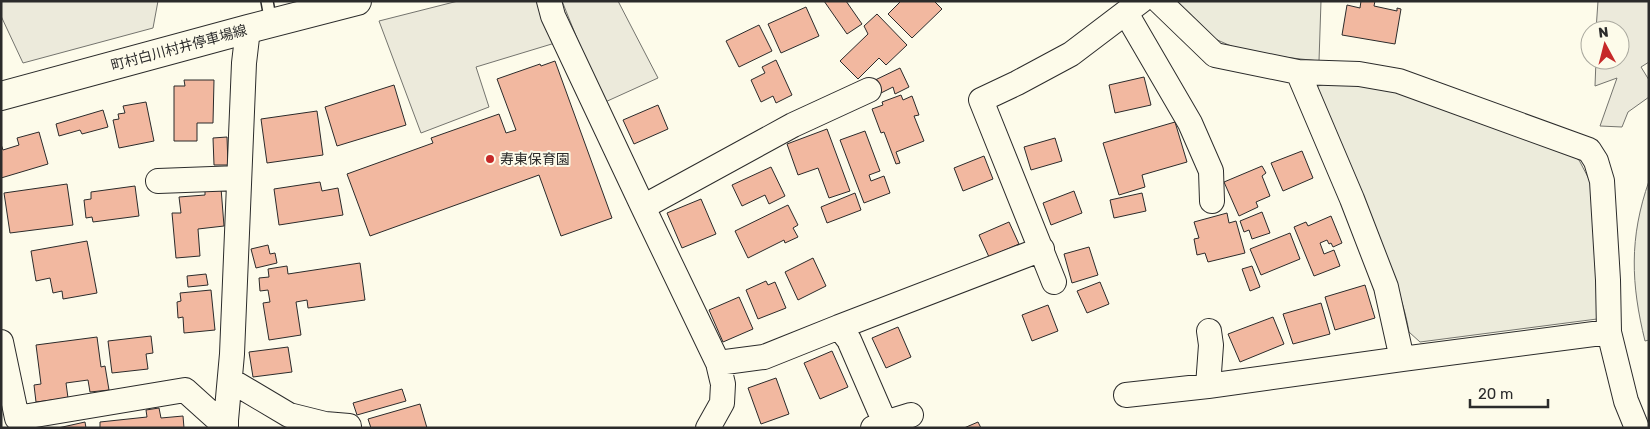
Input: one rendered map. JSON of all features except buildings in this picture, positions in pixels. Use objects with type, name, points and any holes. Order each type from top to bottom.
[{"type":"main road","name":"町村白川村井停車場線","points":[[1,96],[262,18],[357,1]]},
{"type":"street","points":[[549,1],[554,16],[642,207],[718,363],[723,384],[722,403],[708,428]]},
{"type":"street","points":[[1158,1],[1215,55],[1298,72],[1359,74],[1399,81],[1589,150],[1596,161],[1602,181],[1609,332],[1626,401],[1637,428]]},
{"type":"street","points":[[1054,282],[981,100],[1071,54],[1133,7],[1211,170],[1212,201]]},
{"type":"street","points":[[226,427],[232,354],[244,62],[262,18]]},
{"type":"street","points":[[1298,72],[1352,198],[1386,287],[1402,359]]},
{"type":"street","points":[[642,207],[793,125],[868,90]]},
{"type":"street","points":[[158,181],[239,178]]},
{"type":"street","points":[[718,363],[764,357],[1042,249]]},
{"type":"street","points":[[839,327],[849,340],[879,426],[911,415]]},
{"type":"street","points":[[1208,386],[1211,345],[1209,331]]},
{"type":"street","points":[[1126,395],[1208,386],[1609,332]]},
{"type":"street","points":[[1,342],[17,418],[185,390],[226,427]]},
{"type":"street","points":[[230,380],[289,415],[326,424],[349,426]]},
{"type":"shaded area","points":[[1,1],[158,1],[153,28],[23,63],[1,16]]},
{"type":"shaded area","points":[[458,1],[540,1],[555,43],[476,67],[489,107],[421,133],[379,21]]},
{"type":"shaded area","points":[[562,1],[618,1],[658,78],[603,103]]},
{"type":"shaded area","points":[[1175,1],[1321,1],[1319,61],[1247,53],[1206,35]]},
{"type":"shaded area","points":[[1598,1],[1649,1],[1649,62],[1641,67],[1649,80],[1649,97],[1628,112],[1622,127],[1600,126],[1617,78],[1595,86],[1596,70],[1630,70],[1630,20],[1597,20]]},
{"type":"shaded area","points":[[1328,83],[1378,87],[1425,99],[1561,149],[1579,160],[1590,181],[1595,210],[1597,319],[1420,342],[1409,332],[1400,296],[1380,240],[1315,87]]},
{"type":"shaded area","points":[[1649,181],[1649,340],[1645,341],[1637,300],[1634,261],[1638,222]]},
{"type":"place","name":"寿東保育園","points":[[490,159]]}]
